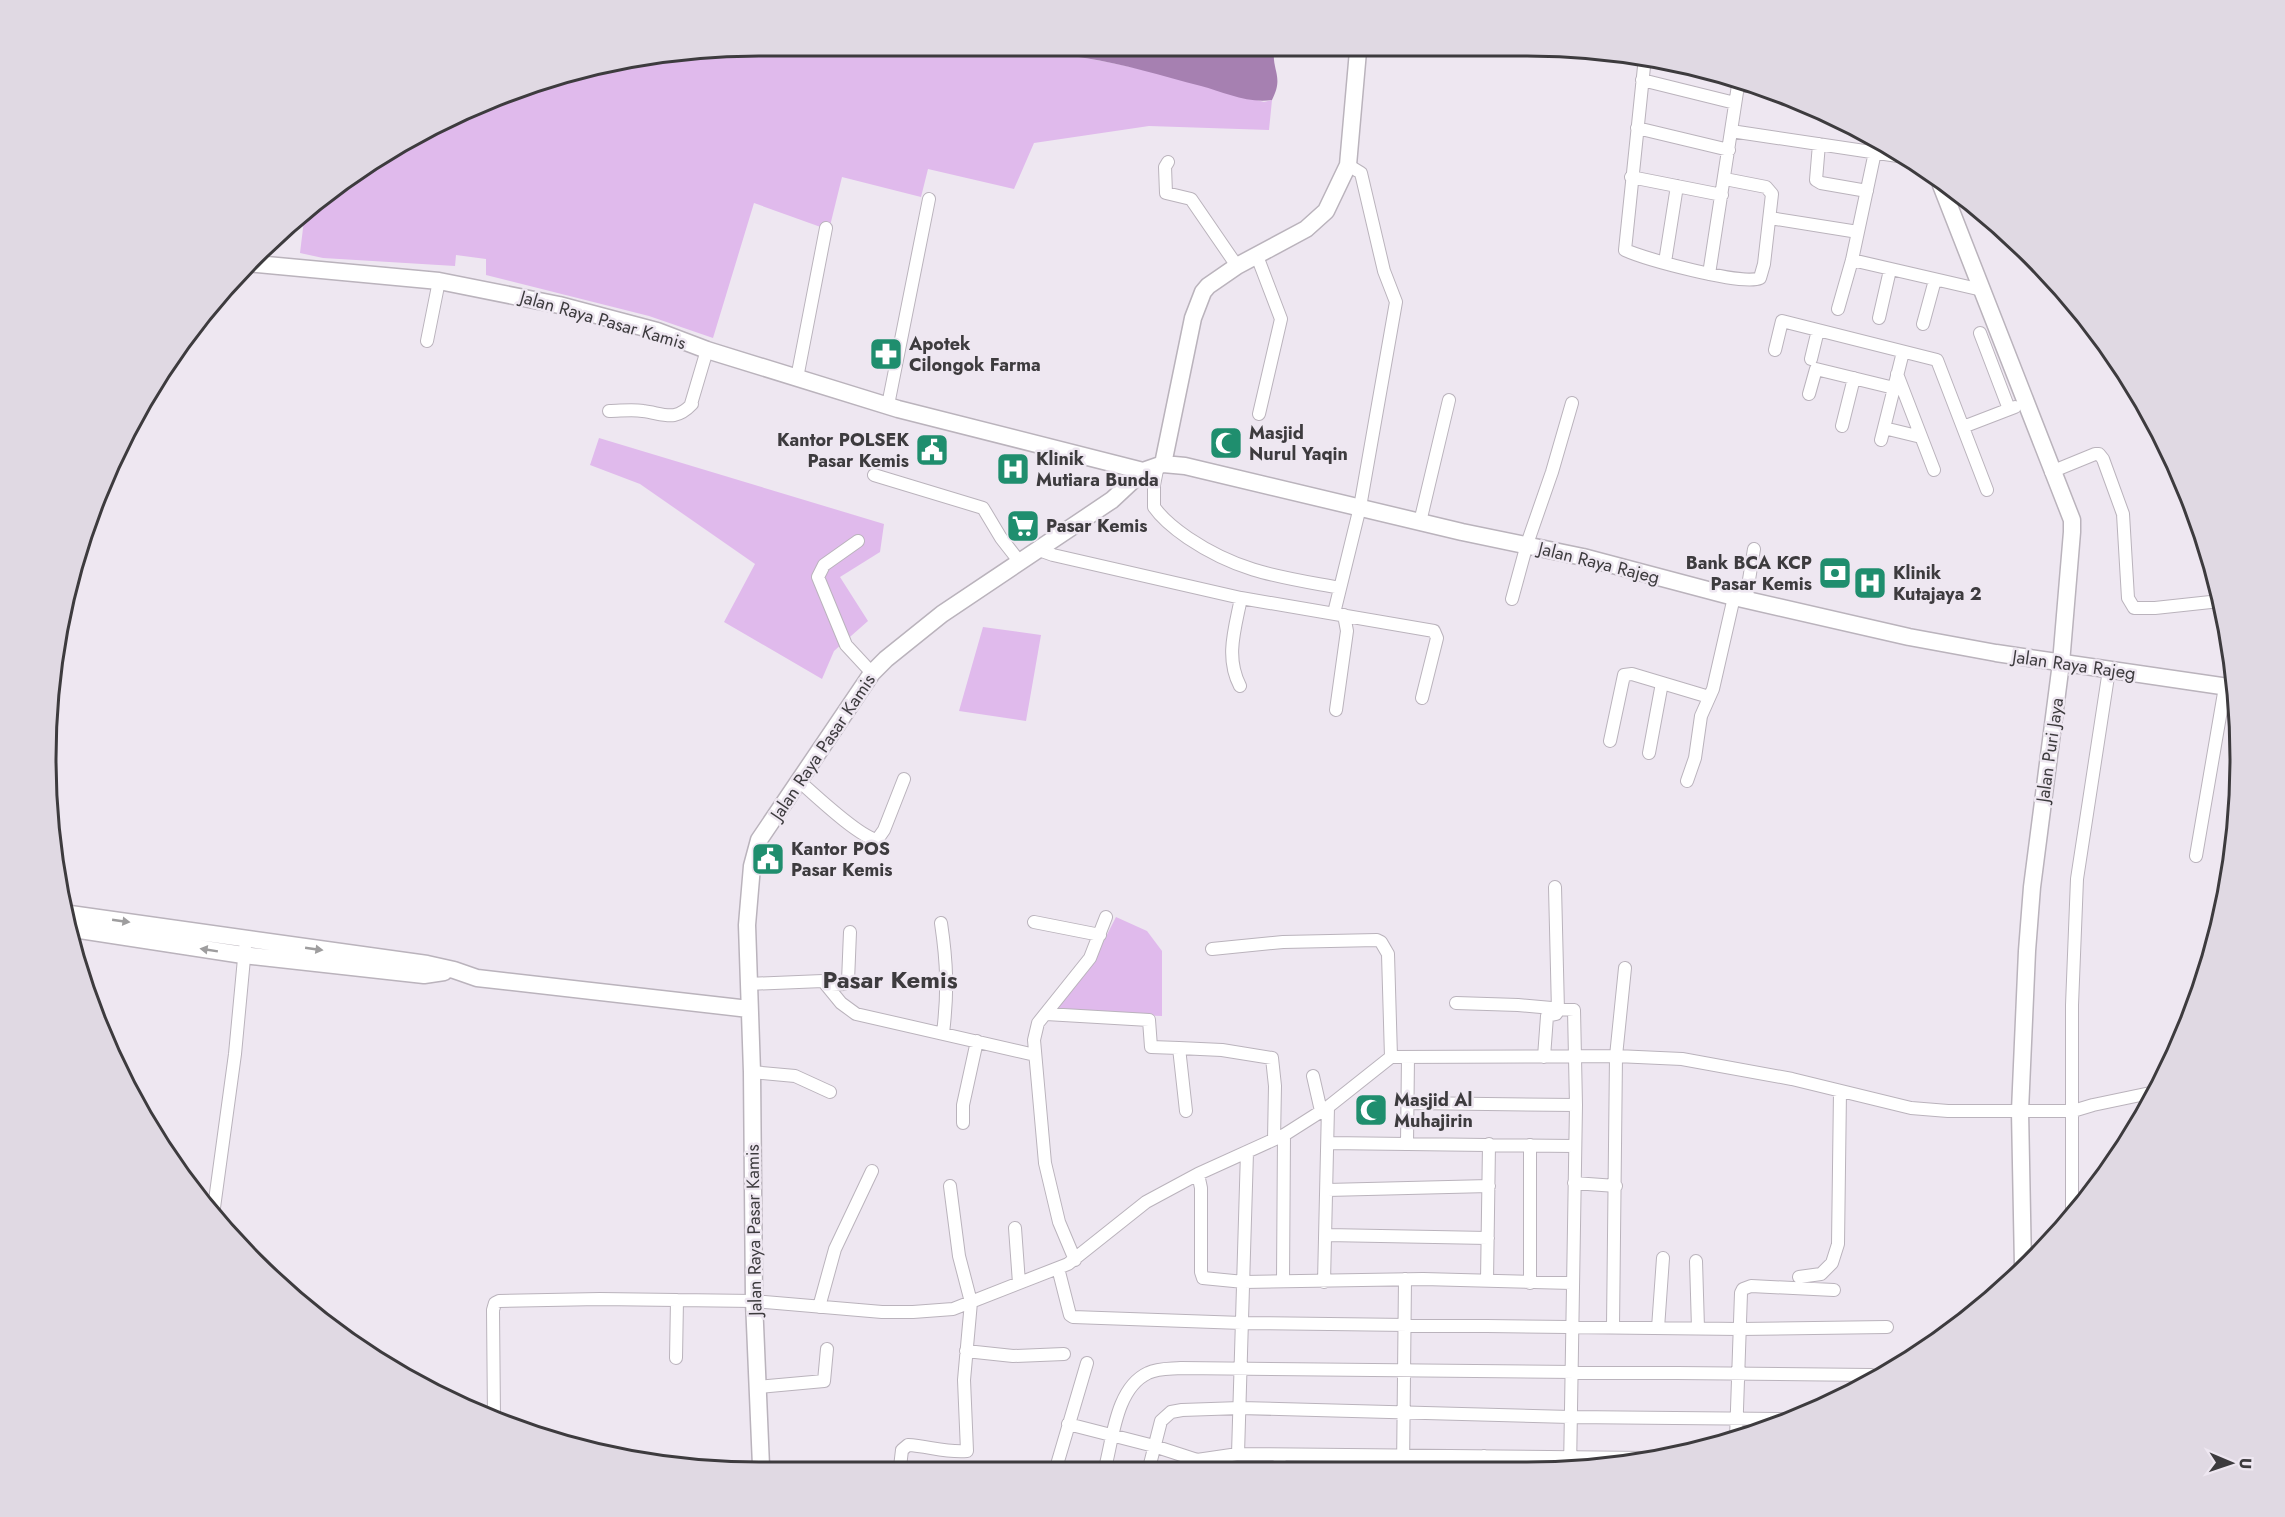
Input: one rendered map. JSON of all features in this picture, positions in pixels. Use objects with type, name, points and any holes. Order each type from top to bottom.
[{"type":"main road","points":[[1155,466],[1198,303],[1208,286],[1238,266],[1300,233],[1323,214],[1348,165],[1358,56]]},
{"type":"main road","name":"Jalan Puri Jaya","points":[[1945,194],[2025,403],[2058,469],[2070,512],[2072,532],[2061,663],[2026,951],[2023,1257]]},
{"type":"main road","name":"Jalan Raya Pasar Kamis","points":[[258,264],[439,281],[509,294],[657,331],[707,350],[888,405],[1155,466]]},
{"type":"main road","name":"Jalan Raya Rajeg","points":[[1155,466],[1195,468],[1297,494],[1527,544],[1741,598],[1943,644],[2225,686]]},
{"type":"main road","name":"Jalan Raya Pasar Kamis","points":[[761,1462],[754,1300],[752,1072],[747,925],[752,866],[759,840],[872,673],[886,659],[942,614],[1112,500],[1155,466]]},
{"type":"main road","points":[[73,915],[245,947],[423,975],[454,970],[477,978],[749,1009]]},
{"type":"main road","points":[[77,929],[245,947]]},
{"type":"street","points":[[1644,66],[1624,248],[1636,254],[1709,274],[1752,280],[1760,278],[1764,264],[1772,194],[1768,188],[1725,179]]},
{"type":"street","points":[[1642,80],[1735,103]]},
{"type":"street","points":[[1709,274],[1737,88]]},
{"type":"street","points":[[1637,128],[1729,150]]},
{"type":"street","points":[[1731,131],[1884,154]]},
{"type":"street","points":[[1819,144],[1816,180],[1821,183],[1867,191]]},
{"type":"street","points":[[1838,309],[1852,260],[1875,152]]},
{"type":"street","points":[[1168,162],[1164,167],[1166,193],[1191,199],[1238,266]]},
{"type":"street","points":[[1336,710],[1347,631],[1339,614],[1340,588],[1360,507],[1396,302],[1384,271],[1361,173],[1348,165]]},
{"type":"street","points":[[1631,177],[1722,195]]},
{"type":"street","points":[[1665,262],[1677,186]]},
{"type":"street","points":[[888,405],[929,199]]},
{"type":"street","points":[[1770,218],[1858,232]]},
{"type":"street","points":[[797,378],[826,228]]},
{"type":"street","points":[[1257,256],[1281,319],[1259,414]]},
{"type":"street","points":[[1852,260],[1982,290]]},
{"type":"street","points":[[1879,318],[1890,270]]},
{"type":"street","points":[[1923,324],[1935,280]]},
{"type":"street","points":[[427,341],[439,281]]},
{"type":"street","points":[[1775,350],[1782,321],[1937,360],[1987,490]]},
{"type":"street","points":[[1811,359],[1818,330]]},
{"type":"street","points":[[1980,333],[2009,410]]},
{"type":"street","points":[[609,411],[641,411],[672,416],[684,414],[693,404],[691,404],[707,350]]},
{"type":"street","points":[[1903,352],[1882,434],[1921,437]]},
{"type":"street","points":[[1809,394],[1816,369],[1894,388]]},
{"type":"street","points":[[1897,374],[1934,470]]},
{"type":"street","points":[[1842,426],[1854,378]]},
{"type":"street","points":[[1420,522],[1449,400]]},
{"type":"street","points":[[1512,599],[1572,403]]},
{"type":"street","points":[[1962,427],[2025,403]]},
{"type":"street","points":[[2058,469],[2088,456],[2099,454],[2103,459],[2121,505],[2128,598],[2131,606],[2139,609],[2212,602]]},
{"type":"street","points":[[1155,466],[1154,507],[1173,528],[1189,539],[1236,565],[1253,571],[1340,588]]},
{"type":"street","points":[[874,475],[983,508],[1001,538],[1019,561]]},
{"type":"street","points":[[858,541],[824,565],[818,577],[846,645],[872,673]]},
{"type":"street","points":[[1687,781],[1695,758],[1701,716],[1741,598],[1747,592],[1754,549]]},
{"type":"street","points":[[1039,550],[1151,579],[1241,598],[1432,630],[1437,638],[1422,698]]},
{"type":"street","points":[[1240,686],[1232,666],[1230,650],[1241,598]]},
{"type":"street","points":[[2078,1194],[2070,1111],[2077,879],[2106,670]]},
{"type":"street","points":[[1610,741],[1624,675],[1632,674],[1709,697]]},
{"type":"street","points":[[1649,753],[1662,683]]},
{"type":"street","points":[[2196,856],[2227,703]]},
{"type":"street","points":[[799,781],[852,825],[871,839],[877,840],[884,830],[904,779]]},
{"type":"street","points":[[1544,1057],[1547,1016],[1556,1014],[1558,1008],[1556,887]]},
{"type":"street","points":[[1075,1260],[1059,1222],[1045,1163],[1035,1055],[1036,1030],[1038,1023],[1090,958],[1106,917]]},
{"type":"street","points":[[942,922],[948,994],[943,1033]]},
{"type":"street","points":[[1034,922],[1100,935]]},
{"type":"street","points":[[827,985],[844,984],[848,981],[850,932]]},
{"type":"street","points":[[1212,949],[1283,942],[1377,939],[1388,954],[1391,1057]]},
{"type":"street","points":[[215,1203],[236,1054],[245,947]]},
{"type":"street","points":[[1613,1327],[1616,1056],[1625,968]]},
{"type":"street","points":[[748,984],[823,981],[841,1003],[856,1014],[1035,1055]]},
{"type":"street","points":[[1456,1003],[1574,1010],[1575,1146],[1570,1460]]},
{"type":"street","points":[[1046,1014],[1150,1020],[1151,1047],[1222,1050],[1272,1058],[1279,1137],[1282,1281]]},
{"type":"street","points":[[963,1123],[963,1106],[977,1041]]},
{"type":"street","points":[[1179,1048],[1186,1111]]},
{"type":"street","points":[[494,1410],[493,1310],[495,1303],[504,1300],[528,1299],[754,1300],[819,1307],[913,1312],[953,1309],[1075,1260],[1146,1202],[1198,1174],[1279,1137],[1324,1109],[1391,1057],[1616,1056],[1700,1062],[1792,1078],[1924,1109],[2070,1111],[2143,1094]]},
{"type":"street","points":[[1407,1144],[1408,1057]]},
{"type":"street","points":[[752,1072],[795,1076],[830,1092]]},
{"type":"street","points":[[1313,1076],[1324,1109],[1328,1143],[1324,1282]]},
{"type":"street","points":[[1799,1277],[1821,1274],[1832,1263],[1838,1244],[1840,1091]]},
{"type":"street","points":[[1408,1103],[1575,1105]]},
{"type":"street","points":[[1328,1143],[1575,1146]]},
{"type":"street","points":[[1487,1281],[1489,1144]]},
{"type":"street","points":[[1530,1145],[1530,1282]]},
{"type":"street","points":[[1238,1454],[1247,1152]]},
{"type":"street","points":[[819,1307],[836,1249],[872,1171]]},
{"type":"street","points":[[1198,1174],[1201,1188],[1201,1272],[1203,1278],[1244,1282],[1405,1279],[1572,1283]]},
{"type":"street","points":[[1574,1184],[1616,1186]]},
{"type":"street","points":[[1327,1190],[1489,1185]]},
{"type":"street","points":[[901,1462],[902,1450],[908,1445],[926,1446],[953,1453],[967,1451],[964,1380],[971,1302],[959,1256],[950,1186]]},
{"type":"street","points":[[1015,1228],[1019,1283]]},
{"type":"street","points":[[1327,1235],[1488,1238]]},
{"type":"street","points":[[1658,1328],[1663,1258]]},
{"type":"street","points":[[1696,1261],[1698,1328]]},
{"type":"street","points":[[1058,1268],[1071,1317],[1242,1323],[1740,1329],[1887,1327]]},
{"type":"street","points":[[1403,1462],[1405,1279]]},
{"type":"street","points":[[1736,1429],[1741,1293],[1747,1287],[1834,1290]]},
{"type":"street","points":[[676,1358],[677,1300]]},
{"type":"street","points":[[758,1387],[824,1381],[827,1349]]},
{"type":"street","points":[[966,1351],[1013,1356],[1064,1354]]},
{"type":"street","points":[[1058,1462],[1087,1363]]},
{"type":"street","points":[[1107,1462],[1124,1400],[1136,1383],[1147,1373],[1157,1370],[1240,1368],[1863,1375]]},
{"type":"street","points":[[1150,1462],[1161,1421],[1172,1412],[1182,1410],[1240,1408],[1570,1417],[1766,1419]]},
{"type":"street","points":[[1068,1424],[1154,1446],[1191,1462]]},
{"type":"street","points":[[1204,1462],[1238,1454],[1533,1457],[1553,1461]]},
{"type":"street","points":[[1280,1455],[1280,1462]]},
{"type":"street","points":[[1326,1455],[1326,1462]]},
{"type":"street","points":[[1366,1456],[1366,1462]]},
{"type":"street","points":[[1446,1456],[1446,1462]]},
{"type":"street","points":[[1484,1456],[1484,1462]]},
{"type":"street","points":[[1533,1457],[1533,1462]]},
{"type":"shaded area","points":[[1074,56],[1152,72],[1264,102],[1272,100],[1269,130],[1149,126],[1034,143],[1014,189],[928,169],[921,197],[842,177],[829,230],[754,203],[713,338],[649,316],[486,275],[486,259],[456,255],[455,266],[323,258],[300,253],[304,223],[368,174],[407,150],[489,109],[577,79],[621,69],[713,57]]},
{"type":"shaded area","points":[[1074,56],[1274,56],[1277,85],[1272,100],[1254,100]]},
{"type":"shaded area","points":[[599,438],[884,524],[880,552],[840,577],[868,621],[834,651],[822,679],[724,622],[755,564],[640,484],[590,465]]},
{"type":"shaded area","points":[[983,627],[1041,635],[1026,721],[959,711]]},
{"type":"shaded area","points":[[1116,917],[1147,931],[1162,951],[1162,1016],[1051,1012],[1089,970]]},
{"type":"place","name":"Apotek Cilongok Farma","points":[[886,354]]},
{"type":"place","name":"Masjid Nurul Yaqin","points":[[1226,443]]},
{"type":"place","name":"Kantor POLSEK Pasar Kemis","points":[[932,450]]},
{"type":"place","name":"Klinik Mutiara Bunda","points":[[1013,469]]},
{"type":"place","name":"Pasar Kemis","points":[[1023,526]]},
{"type":"place","name":"Bank BCA KCP Pasar Kemis","points":[[1835,573]]},
{"type":"place","name":"Klinik Kutajaya 2","points":[[1870,583]]},
{"type":"place","name":"Kantor POS Pasar Kemis","points":[[768,859]]},
{"type":"place","name":"Masjid Al Muhajirin","points":[[1371,1110]]},
{"type":"district","name":"Pasar Kemis","points":[[890,979]]}]
